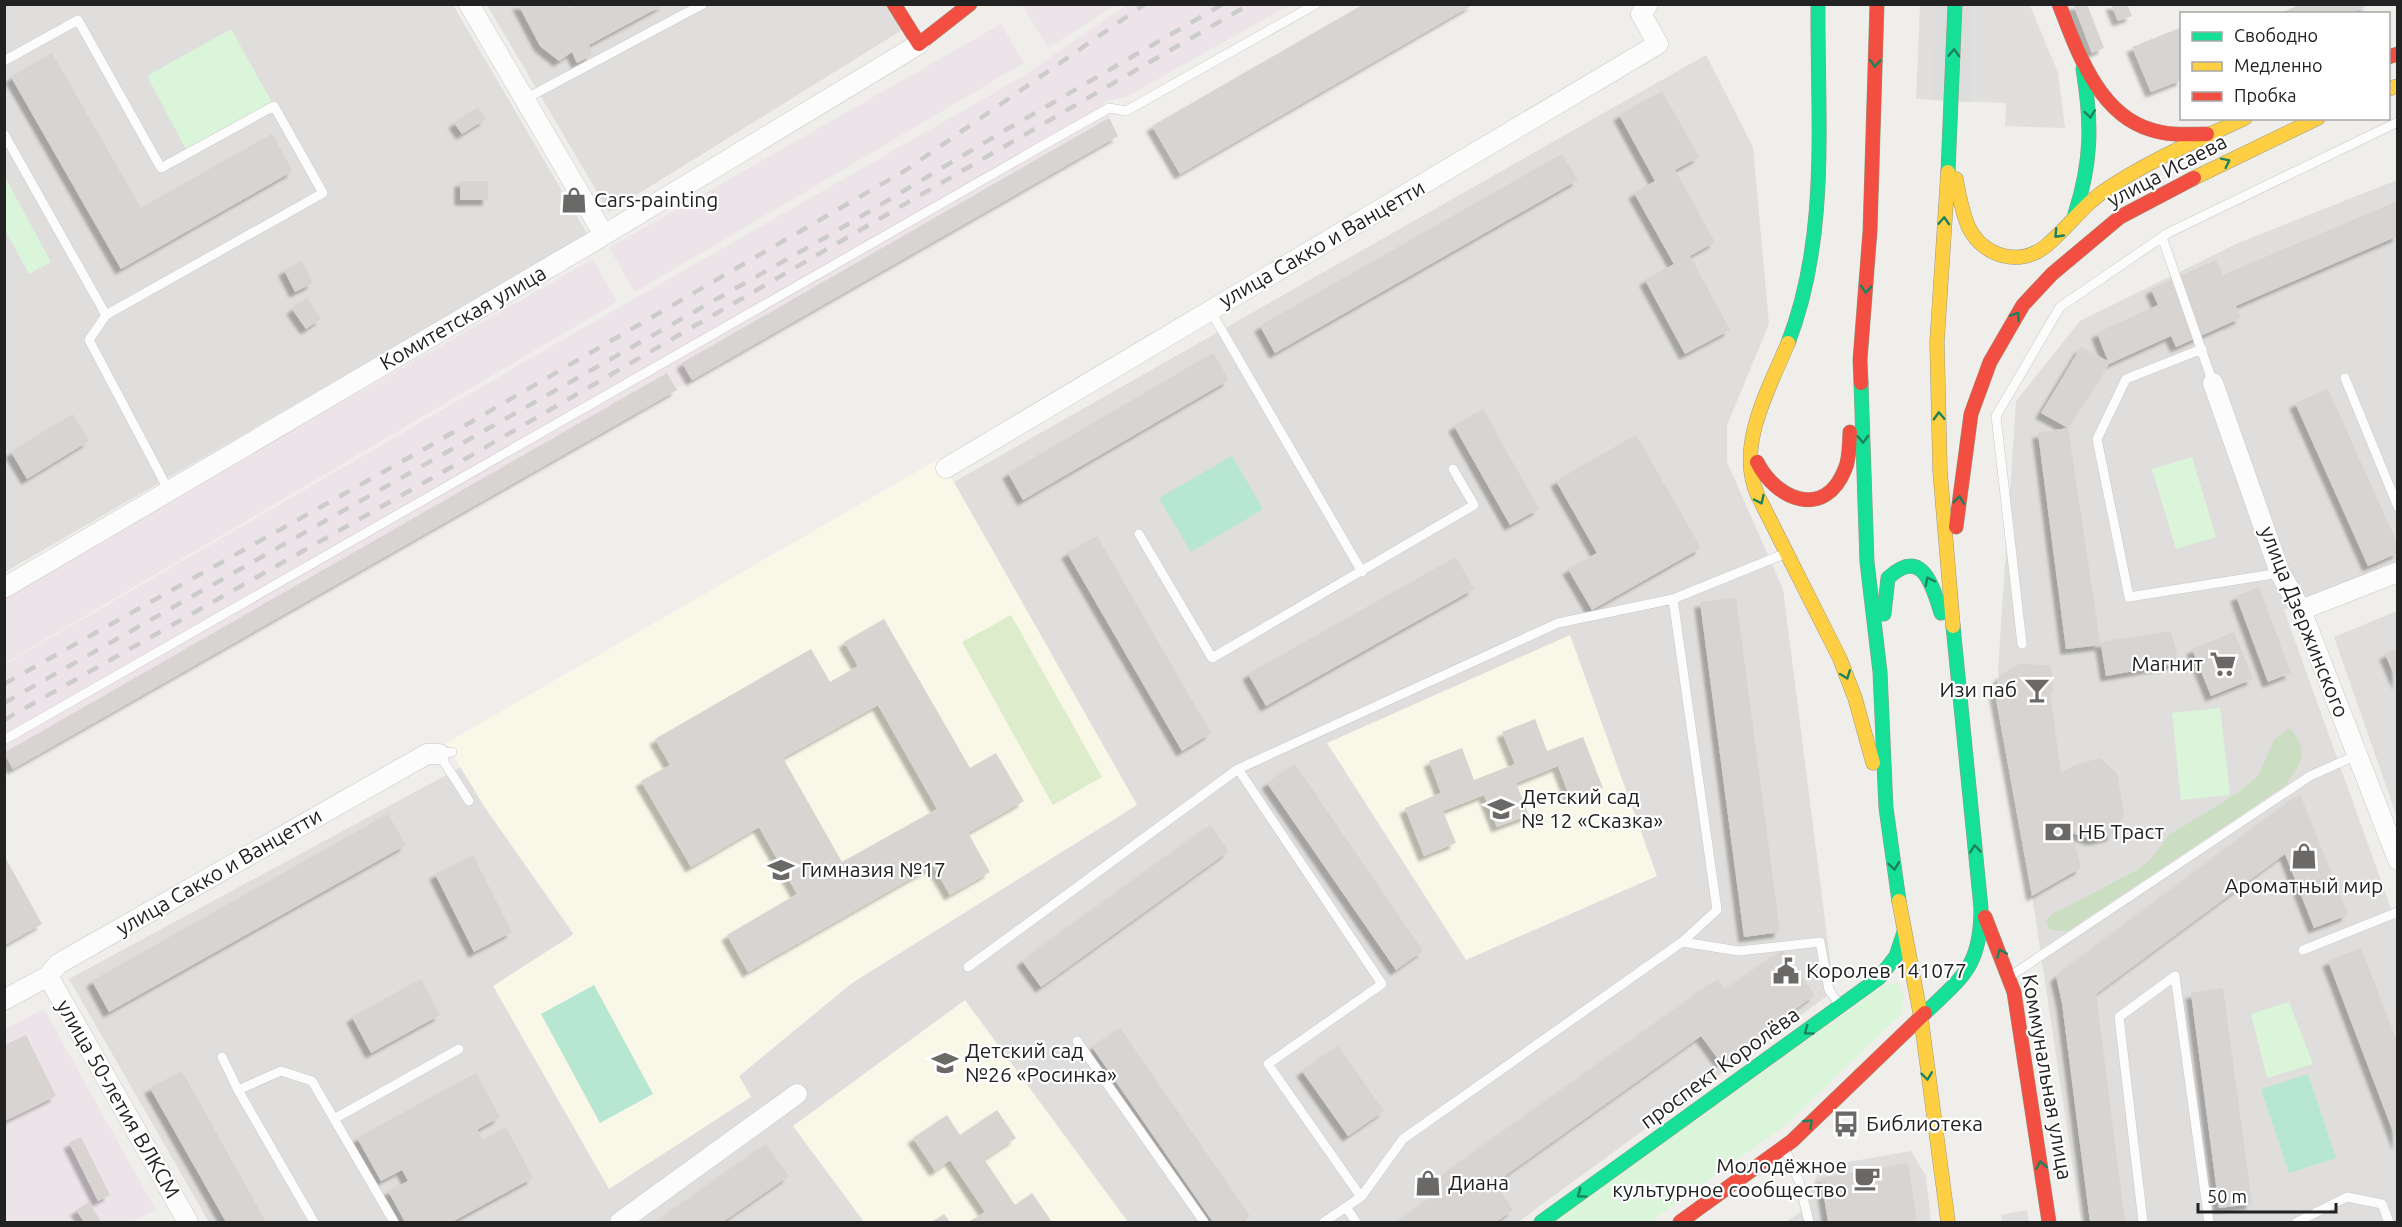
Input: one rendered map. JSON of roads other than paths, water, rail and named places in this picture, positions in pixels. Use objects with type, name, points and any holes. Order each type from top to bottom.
[{"type":"main road","points":[[894,4],[919,44],[970,4]]},
{"type":"main road","points":[[1877,4],[1871,205],[1860,360],[1867,562],[1880,672],[1886,808],[1904,932],[1921,1017],[1948,1222]]},
{"type":"main road","points":[[1680,1222],[1784,1147],[1956,984],[1977,958],[1982,942],[1981,908],[1954,656],[1940,471],[1937,342],[1952,101],[1955,4]]},
{"type":"main road","points":[[2059,4],[2080,56],[2112,105],[2135,124],[2150,130],[2211,134],[2284,133]]},
{"type":"main road","points":[[1815,7],[1816,210],[1812,256],[1802,303],[1759,418],[1749,454],[1749,473],[1786,553],[1840,659],[1855,698],[1886,808]]},
{"type":"main road","points":[[1949,143],[1965,222],[1979,244],[1991,253],[2007,258],[2024,257],[2040,250],[2059,235],[2075,214],[2088,170],[2092,131],[2080,56]]},
{"type":"main road","name":"улица Исаева","points":[[2075,214],[2123,178],[2241,120]]},
{"type":"main road","name":"улица Исаева","points":[[1948,579],[1971,414],[1990,362],[2023,305],[2052,274],[2120,218],[2154,197],[2313,120]]},
{"type":"main road","points":[[1753,444],[1762,475],[1779,494],[1803,500],[1829,491],[1837,483],[1847,464],[1851,405],[1860,360]]},
{"type":"main road","points":[[1880,672],[1885,587],[1888,578],[1901,567],[1918,567],[1931,580],[1954,656]]},
{"type":"main road","name":"Коммунальная улица","points":[[1981,908],[2010,976],[2049,1222]]},
{"type":"main road","name":"проспект Королёва","points":[[1541,1222],[1841,1007],[1888,969],[1904,932]]},
{"type":"street","points":[[469,4],[604,235]]},
{"type":"street","name":"улица Сакко и Ванцетти","points":[[946,468],[1658,44],[1641,14],[1648,4]]},
{"type":"street","name":"Комитетская улица","points":[[4,588],[604,235],[919,44]]},
{"type":"street","name":"улица Дзержинского","points":[[2213,383],[2280,573],[2301,610],[2397,860]]},
{"type":"street","points":[[2301,610],[2397,572]]},
{"type":"street","name":"улица Сакко и Ванцетти","points":[[4,1000],[48,976],[58,964],[427,754],[445,753]]},
{"type":"street","name":"улица 50-летия ВЛКСМ","points":[[48,976],[188,1222]]},
{"type":"street","points":[[620,1222],[797,1094]]},
{"type":"lane","points":[[525,99],[703,4]]},
{"type":"lane","points":[[4,740],[1109,108],[1126,111],[1316,4]]},
{"type":"lane","points":[[4,61],[78,20],[161,168],[274,106],[323,193],[106,315],[89,340],[169,491]]},
{"type":"lane","points":[[2022,644],[1996,416],[2060,307],[2162,237],[2397,122]]},
{"type":"lane","points":[[4,134],[106,315]]},
{"type":"lane","points":[[2162,237],[2213,383]]},
{"type":"lane","points":[[1210,310],[1362,572]]},
{"type":"lane","points":[[2202,349],[2126,379],[2097,440],[2129,597],[2280,573]]},
{"type":"lane","points":[[2345,378],[2397,507]]},
{"type":"lane","points":[[1138,534],[1212,658],[1474,506],[1453,469]]},
{"type":"lane","points":[[968,967],[1238,769],[1558,623],[1672,599],[1786,553]]},
{"type":"lane","points":[[1324,1222],[1361,1197],[1403,1138],[1682,942],[1717,910],[1672,599]]},
{"type":"lane","points":[[445,753],[469,801]]},
{"type":"lane","points":[[2010,976],[2310,776],[2357,755]]},
{"type":"lane","points":[[1238,769],[1382,984],[1268,1064],[1361,1197]]},
{"type":"lane","points":[[2303,950],[2397,912]]},
{"type":"lane","points":[[1682,942],[1739,951],[1820,942],[1829,990],[1841,1007]]},
{"type":"lane","points":[[2143,1222],[2120,1017],[2175,976],[2209,1222]]},
{"type":"lane","points":[[1077,1041],[1204,1222]]},
{"type":"lane","points":[[334,1119],[459,1049]]},
{"type":"lane","points":[[222,1057],[238,1090],[314,1222]]},
{"type":"lane","points":[[238,1090],[281,1071],[312,1081],[394,1222]]},
{"type":"lane","points":[[1784,1147],[1799,1181],[1809,1222]]},
{"type":"lane","points":[[2297,1222],[2347,1197],[2382,1204],[2389,1222]]},
{"type":"lane","points":[[1346,1207],[1356,1222]]},
{"type":"railway","points":[[4,684],[426,448],[906,170],[1145,4]]},
{"type":"railway","points":[[4,703],[828,236],[1223,4]]},
{"type":"railway","points":[[4,720],[441,473],[1250,4]]},
{"type":"place","name":"Cars-painting","points":[[574,200]]},
{"type":"place","name":"Магнит","points":[[2223,664]]},
{"type":"place","name":"Изи паб","points":[[2037,690]]},
{"type":"place","name":"Детский сад № 12 «Сказка»","points":[[1501,809]]},
{"type":"place","name":"НБ Траст","points":[[2058,832]]},
{"type":"place","name":"Ароматный мир","points":[[2304,856]]},
{"type":"place","name":"Гимназия №17","points":[[781,870]]},
{"type":"place","name":"Королев 141077","points":[[1786,971]]},
{"type":"place","name":"Детский сад №26 «Росинка»","points":[[945,1063]]},
{"type":"place","name":"Библиотека","points":[[1846,1124]]},
{"type":"place","name":"Молодёжное культурное сообщество","points":[[1867,1178]]},
{"type":"place","name":"Диана","points":[[1428,1183]]}]
